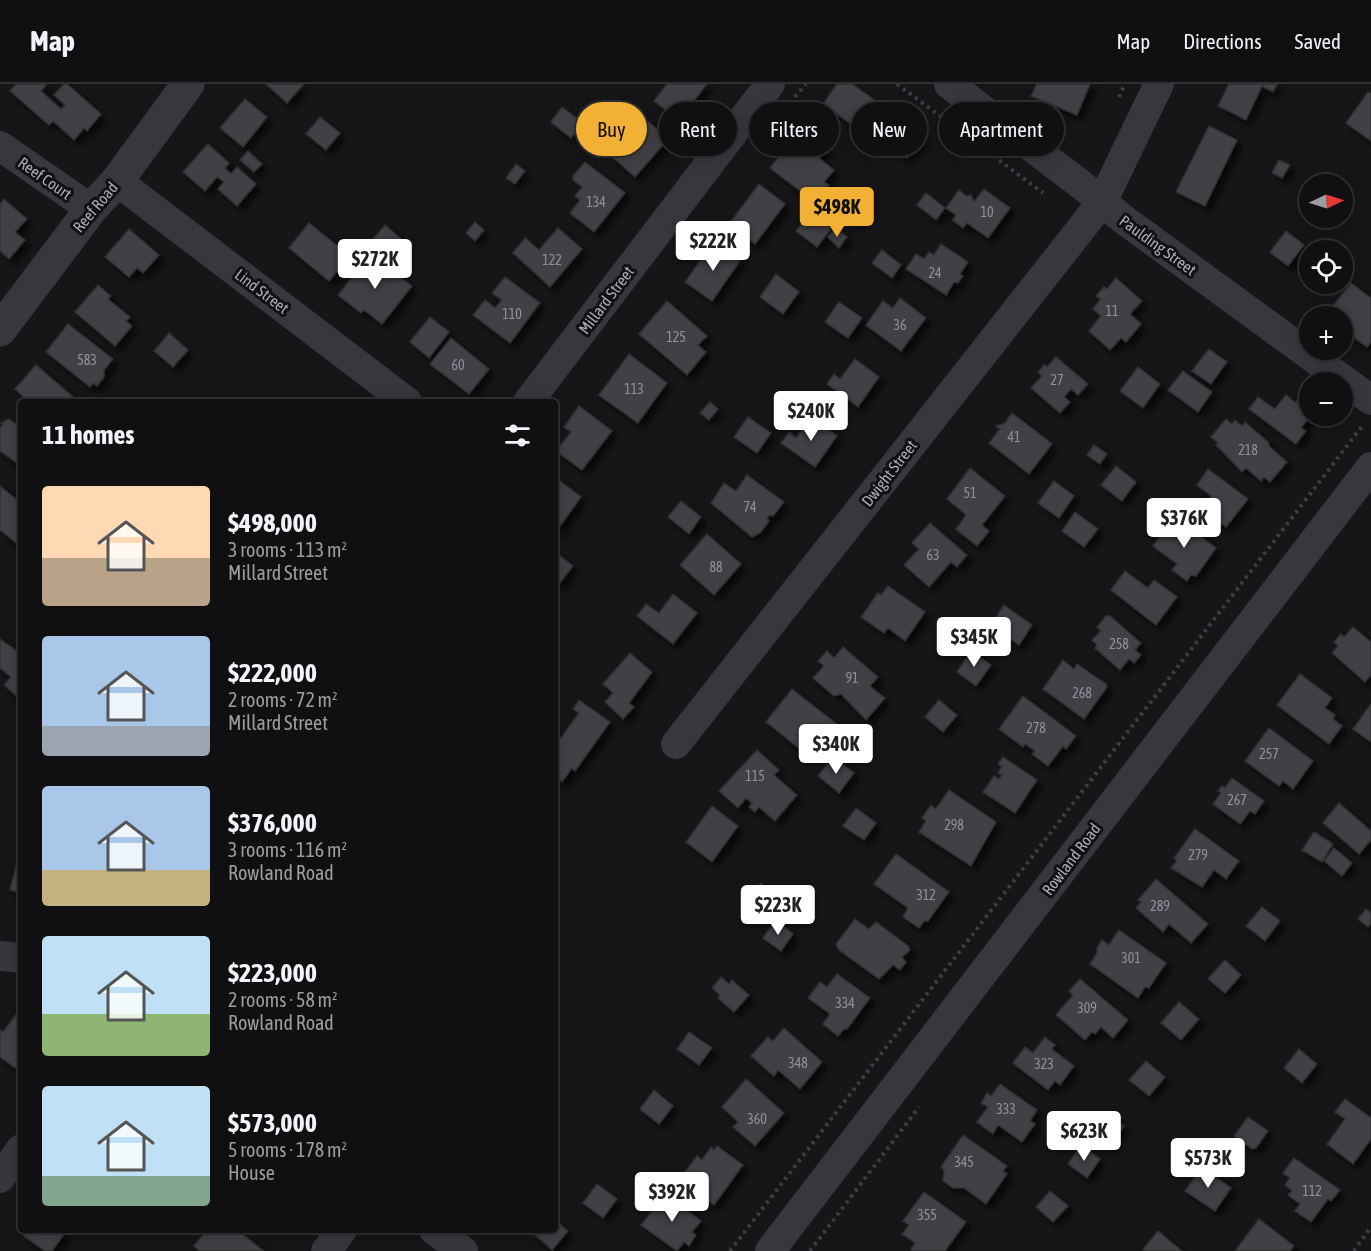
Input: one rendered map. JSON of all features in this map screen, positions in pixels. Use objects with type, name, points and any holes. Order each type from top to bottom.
[{"type":"street","name":"Reef Road","points":[[0,330],[91,209],[117,181],[188,84]]},
{"type":"street","name":"Millard Street","points":[[530,399],[770,84]]},
{"type":"street","name":"Paulding Street","points":[[949,84],[1369,410]]},
{"type":"street","name":"Dwight Street","points":[[676,744],[1102,202],[1160,84]]},
{"type":"street","name":"Reef Court","points":[[0,146],[91,209]]},
{"type":"street","name":"Lind Street","points":[[117,181],[403,399]]},
{"type":"street","name":"Rowland Road","points":[[770,1251],[1371,467]]},
{"type":"street","points":[[0,957],[18,958]]},
{"type":"street","points":[[0,1178],[18,1153]]},
{"type":"street","points":[[326,1251],[340,1233]]},
{"type":"street","points":[[438,1233],[463,1251]]},
{"type":"path","points":[[897,84],[1044,194]]},
{"type":"path","points":[[730,1251],[1369,410]]},
{"type":"path","points":[[1354,1251],[1371,1227]]},
{"type":"building","points":[[16,84],[45,84],[41,91],[61,109],[65,105],[54,95],[64,84],[67,84],[101,114],[87,131],[84,128],[74,140],[53,121],[49,125],[10,91]]},
{"type":"building","points":[[266,84],[304,84],[287,103]]},
{"type":"building","points":[[667,84],[707,84],[693,102],[659,102],[659,105],[654,101]]},
{"type":"building","points":[[837,84],[852,84],[877,102],[851,102],[851,124],[839,115],[839,102],[824,102]]},
{"type":"building","points":[[1037,84],[1090,84],[1077,115],[1064,110],[1064,102],[1046,102],[1031,96]]},
{"type":"building","points":[[1229,84],[1277,84],[1273,92],[1262,86],[1246,120],[1218,106]]},
{"type":"building","points":[[1368,92],[1371,94],[1371,141],[1346,123]]},
{"type":"building","points":[[245,99],[267,117],[243,147],[220,128]]},
{"type":"building","points":[[562,107],[576,118],[576,132],[571,138],[551,122]]},
{"type":"building","points":[[320,117],[340,133],[326,150],[306,134]]},
{"type":"building","points":[[647,121],[659,131],[659,149],[635,177],[611,156],[647,156]]},
{"type":"building","points":[[1209,126],[1237,140],[1205,206],[1176,192]]},
{"type":"building","points":[[208,144],[229,163],[225,168],[231,174],[237,167],[256,184],[237,206],[218,189],[224,182],[217,177],[205,191],[183,172]]},
{"type":"building","points":[[248,151],[262,164],[254,172],[240,160]]},
{"type":"building","points":[[779,156],[821,156],[819,158],[834,170],[824,182],[829,185],[816,203],[770,168]]},
{"type":"building","points":[[1279,160],[1290,165],[1282,178],[1272,173]]},
{"type":"building","points":[[585,162],[625,193],[594,232],[570,213],[580,200],[575,196],[582,187],[573,180],[573,176]]},
{"type":"building","points":[[516,164],[525,171],[515,184],[506,178]]},
{"type":"building","points":[[759,184],[785,204],[755,244],[729,224]]},
{"type":"building","points":[[984,189],[1010,208],[988,238],[967,223],[963,228],[953,220],[956,215],[946,208],[959,190],[966,196],[971,195],[974,202]]},
{"type":"building","points":[[926,193],[945,208],[936,220],[917,205]]},
{"type":"building","points":[[4,199],[27,219],[15,232],[25,240],[9,259],[0,251],[0,204]]},
{"type":"building","points":[[812,210],[833,226],[817,247],[796,231]]},
{"type":"building","points":[[475,222],[484,230],[475,241],[466,233]]},
{"type":"building","points":[[309,223],[350,256],[329,281],[289,248]]},
{"type":"building","points":[[385,225],[401,239],[385,258],[369,244]]},
{"type":"building","points":[[558,228],[582,249],[550,287],[513,253],[525,238],[539,250]]},
{"type":"building","points":[[835,228],[847,237],[839,248],[828,237]]},
{"type":"building","points":[[129,229],[159,255],[143,273],[137,268],[129,277],[105,257]]},
{"type":"building","points":[[1286,231],[1299,241],[1299,252],[1288,266],[1270,252]]},
{"type":"building","points":[[714,242],[740,261],[712,301],[685,282]]},
{"type":"building","points":[[941,244],[968,262],[960,274],[963,276],[958,283],[954,282],[946,295],[906,269],[916,254],[924,259],[929,252],[934,255]]},
{"type":"building","points":[[882,250],[901,265],[892,278],[872,263]]},
{"type":"building","points":[[374,256],[412,286],[382,324],[364,310],[361,313],[338,295],[361,266],[364,269]]},
{"type":"building","points":[[776,274],[799,292],[783,314],[760,297]]},
{"type":"building","points":[[505,277],[540,303],[510,343],[473,315],[485,300],[495,308],[502,300],[492,293]]},
{"type":"building","points":[[1116,278],[1142,301],[1130,314],[1141,324],[1126,342],[1121,338],[1110,350],[1089,331],[1101,316],[1093,309],[1101,299],[1096,296],[1104,287],[1107,289]]},
{"type":"building","points":[[1353,284],[1371,298],[1371,342],[1367,347],[1353,337],[1353,306],[1333,306],[1342,294],[1353,294]]},
{"type":"building","points":[[98,285],[111,296],[108,299],[130,317],[126,321],[132,326],[115,346],[75,312]]},
{"type":"building","points":[[900,298],[926,318],[901,351],[866,325],[883,301],[893,308]]},
{"type":"building","points":[[667,301],[707,336],[698,345],[706,352],[687,375],[639,334]]},
{"type":"building","points":[[839,302],[862,318],[848,338],[825,322]]},
{"type":"building","points":[[430,317],[449,332],[429,358],[410,342]]},
{"type":"building","points":[[68,324],[113,359],[104,370],[104,377],[97,386],[93,383],[90,387],[46,352]]},
{"type":"building","points":[[169,333],[188,350],[173,367],[154,351]]},
{"type":"building","points":[[451,338],[489,369],[469,394],[430,364]]},
{"type":"building","points":[[1209,349],[1227,362],[1211,384],[1192,371]]},
{"type":"building","points":[[629,354],[667,383],[638,423],[599,395]]},
{"type":"building","points":[[1056,357],[1088,384],[1078,395],[1071,389],[1064,397],[1070,402],[1060,413],[1031,388],[1042,376],[1038,372],[1044,365],[1047,367]]},
{"type":"building","points":[[855,359],[879,377],[858,407],[827,384],[834,374],[840,379]]},
{"type":"building","points":[[36,365],[76,399],[26,399],[15,389]]},
{"type":"building","points":[[1138,367],[1160,384],[1143,408],[1120,391]]},
{"type":"building","points":[[1183,371],[1212,392],[1198,412],[1168,390]]},
{"type":"building","points":[[1286,395],[1296,403],[1299,398],[1299,426],[1302,426],[1301,428],[1306,431],[1296,444],[1249,409],[1258,397],[1275,409]]},
{"type":"building","points":[[710,402],[718,409],[709,420],[700,413]]},
{"type":"building","points":[[579,406],[612,431],[582,470],[558,452],[558,448],[571,432],[564,427]]},
{"type":"building","points":[[1012,413],[1052,444],[1029,474],[989,443],[1000,429],[996,426],[1005,423]]},
{"type":"building","points":[[748,417],[771,433],[757,453],[734,437]]},
{"type":"building","points":[[811,417],[837,436],[815,467],[781,443],[789,432],[796,438]]},
{"type":"building","points":[[9,419],[18,426],[17,463],[0,451],[0,429],[3,424],[1,423]]},
{"type":"building","points":[[1226,419],[1232,424],[1235,420],[1242,426],[1245,422],[1287,462],[1270,482],[1264,477],[1261,481],[1246,468],[1242,472],[1216,445],[1218,443],[1211,437]]},
{"type":"building","points":[[1094,445],[1107,454],[1100,464],[1087,455]]},
{"type":"building","points":[[1116,466],[1136,482],[1122,501],[1101,485]]},
{"type":"building","points":[[970,468],[1005,496],[982,525],[989,531],[977,546],[956,529],[966,515],[947,499]]},
{"type":"building","points":[[1208,469],[1248,499],[1226,527],[1201,509],[1211,496],[1197,485]]},
{"type":"building","points":[[747,475],[784,502],[773,516],[770,515],[767,518],[769,521],[760,533],[752,537],[711,503],[724,483],[736,491]]},
{"type":"building","points":[[558,479],[581,497],[558,529]]},
{"type":"building","points":[[1054,481],[1074,496],[1059,518],[1038,503]]},
{"type":"building","points":[[0,486],[18,501],[18,545],[0,530]]},
{"type":"building","points":[[681,501],[701,517],[689,534],[668,517]]},
{"type":"building","points":[[1075,512],[1098,529],[1084,547],[1062,531]]},
{"type":"building","points":[[1174,517],[1216,548],[1196,576],[1191,575],[1187,581],[1172,570],[1177,564],[1153,546]]},
{"type":"building","points":[[930,523],[967,555],[957,567],[951,562],[929,587],[904,565],[919,549],[912,543]]},
{"type":"building","points":[[707,534],[741,564],[714,595],[680,565]]},
{"type":"building","points":[[558,554],[573,566],[558,583]]},
{"type":"building","points":[[1125,571],[1148,588],[1154,580],[1177,597],[1156,625],[1111,590]]},
{"type":"building","points":[[888,586],[925,612],[905,641],[888,628],[884,633],[861,617],[878,593],[881,595]]},
{"type":"building","points":[[673,594],[697,613],[673,644],[637,616],[646,604],[659,613]]},
{"type":"building","points":[[1004,605],[1032,625],[1019,645],[991,625]]},
{"type":"building","points":[[1106,616],[1110,616],[1141,643],[1135,650],[1141,655],[1134,663],[1129,659],[1120,670],[1095,648],[1097,645],[1092,640],[1101,631],[1097,627]]},
{"type":"building","points":[[1353,627],[1371,642],[1371,675],[1365,682],[1332,653],[1338,646],[1334,642],[1341,634],[1344,637]]},
{"type":"building","points":[[0,639],[18,652],[18,697],[4,685],[11,677],[0,668]]},
{"type":"building","points":[[843,647],[878,677],[870,686],[885,698],[866,720],[841,694],[834,696],[813,678],[824,666],[818,661],[827,651],[834,658]]},
{"type":"building","points":[[971,651],[991,665],[976,686],[957,672]]},
{"type":"building","points":[[630,653],[652,672],[629,703],[634,707],[623,719],[605,702],[613,693],[603,684]]},
{"type":"building","points":[[1063,660],[1074,669],[1077,664],[1106,684],[1107,687],[1084,719],[1043,689]]},
{"type":"building","points":[[1300,674],[1332,698],[1325,708],[1335,715],[1333,719],[1342,726],[1329,744],[1277,705]]},
{"type":"building","points":[[792,689],[838,725],[816,752],[805,744],[801,750],[766,722]]},
{"type":"building","points":[[1023,696],[1076,736],[1066,749],[1063,746],[1048,766],[1032,754],[1035,751],[1025,744],[1023,747],[999,729]]},
{"type":"building","points":[[579,700],[610,722],[575,771],[572,768],[562,782],[558,779],[558,742],[579,713],[573,709]]},
{"type":"building","points":[[939,700],[957,715],[943,732],[925,717]]},
{"type":"building","points":[[1371,705],[1371,742],[1353,729]]},
{"type":"building","points":[[1269,728],[1313,761],[1293,789],[1283,781],[1279,786],[1245,761]]},
{"type":"building","points":[[757,750],[779,770],[774,775],[797,795],[775,821],[759,807],[755,812],[749,807],[752,803],[746,798],[738,808],[719,791]]},
{"type":"building","points":[[833,757],[854,773],[839,793],[818,776]]},
{"type":"building","points":[[1003,757],[1037,780],[1015,813],[983,792],[994,776],[999,779],[1002,775],[998,773],[1002,766],[998,764]]},
{"type":"building","points":[[1232,778],[1264,801],[1255,814],[1250,811],[1240,824],[1213,804],[1221,793],[1218,791],[1222,786],[1225,788]]},
{"type":"building","points":[[949,790],[996,822],[971,866],[919,832],[926,821],[922,818],[931,805],[936,809]]},
{"type":"building","points":[[1339,803],[1371,831],[1371,840],[1359,854],[1323,823]]},
{"type":"building","points":[[712,806],[738,826],[712,862],[686,842]]},
{"type":"building","points":[[856,808],[876,823],[864,840],[843,826]]},
{"type":"building","points":[[1195,829],[1239,861],[1226,879],[1214,870],[1202,887],[1171,868],[1177,861],[1174,858]]},
{"type":"building","points":[[1314,832],[1333,844],[1322,862],[1302,850]]},
{"type":"building","points":[[1334,848],[1352,863],[1342,876],[1324,861]]},
{"type":"building","points":[[896,854],[949,892],[928,921],[924,921],[919,928],[903,917],[908,908],[874,884]]},
{"type":"building","points":[[18,859],[18,892],[10,890]]},
{"type":"building","points":[[1156,879],[1208,924],[1191,943],[1169,924],[1163,932],[1136,908],[1141,902],[1138,900]]},
{"type":"building","points":[[761,883],[768,889],[758,900],[751,894]]},
{"type":"building","points":[[1262,907],[1280,921],[1265,941],[1246,926]]},
{"type":"building","points":[[1366,909],[1371,913],[1371,923],[1368,927],[1358,919]]},
{"type":"building","points":[[855,919],[869,929],[876,922],[908,946],[910,950],[902,957],[906,962],[900,970],[893,965],[879,979],[839,950],[836,944]]},
{"type":"building","points":[[776,920],[793,934],[781,951],[763,938]]},
{"type":"building","points":[[1119,930],[1166,963],[1149,988],[1145,987],[1138,998],[1090,964],[1102,940],[1109,945]]},
{"type":"building","points":[[1225,960],[1241,975],[1225,993],[1208,979]]},
{"type":"building","points":[[837,974],[870,998],[847,1029],[844,1029],[838,1036],[823,1024],[830,1014],[808,998],[820,982],[827,987]]},
{"type":"building","points":[[721,977],[729,984],[732,980],[749,995],[734,1012],[718,998],[720,995],[712,988]]},
{"type":"building","points":[[1080,979],[1128,1020],[1113,1038],[1101,1027],[1085,1040],[1056,1015],[1073,995],[1069,991]]},
{"type":"building","points":[[1179,1002],[1199,1019],[1181,1040],[1161,1023]]},
{"type":"building","points":[[18,1012],[17,1069],[0,1057],[0,1030],[3,1032]]},
{"type":"building","points":[[784,1028],[822,1062],[800,1089],[778,1070],[774,1076],[751,1056],[768,1037],[773,1041]]},
{"type":"building","points":[[689,1032],[712,1048],[699,1065],[677,1049]]},
{"type":"building","points":[[1045,1037],[1055,1045],[1052,1049],[1074,1066],[1060,1085],[1055,1081],[1048,1090],[1013,1063],[1025,1047],[1033,1053]]},
{"type":"building","points":[[1299,1049],[1317,1064],[1302,1083],[1284,1068]]},
{"type":"building","points":[[1146,1061],[1165,1077],[1149,1096],[1129,1080]]},
{"type":"building","points":[[746,1079],[784,1113],[755,1146],[733,1127],[738,1122],[722,1107]]},
{"type":"building","points":[[1000,1084],[1037,1110],[1030,1121],[1035,1124],[1022,1142],[998,1125],[993,1134],[977,1122],[988,1107],[981,1103],[987,1093],[991,1096]]},
{"type":"building","points":[[654,1090],[673,1106],[659,1124],[640,1109]]},
{"type":"building","points":[[1345,1099],[1371,1118],[1371,1139],[1353,1164],[1327,1144],[1345,1119],[1335,1112]]},
{"type":"building","points":[[1103,1112],[1124,1126],[1111,1145],[1091,1130]]},
{"type":"building","points":[[1248,1117],[1268,1131],[1256,1148],[1252,1149],[1234,1136]]},
{"type":"building","points":[[963,1135],[1007,1166],[1003,1171],[1007,1174],[986,1204],[964,1188],[953,1188],[943,1181],[944,1170],[941,1167]]},
{"type":"building","points":[[1081,1145],[1100,1159],[1087,1178],[1068,1164]]},
{"type":"building","points":[[717,1146],[743,1165],[714,1205],[679,1180],[697,1156],[702,1160],[711,1147],[714,1150]]},
{"type":"building","points":[[1294,1158],[1340,1190],[1331,1201],[1328,1199],[1311,1222],[1295,1211],[1300,1204],[1288,1195],[1292,1191],[1285,1185],[1290,1178],[1283,1173]]},
{"type":"building","points":[[1202,1167],[1231,1188],[1215,1211],[1185,1191]]},
{"type":"building","points":[[597,1184],[617,1199],[603,1218],[583,1203]]},
{"type":"building","points":[[1050,1191],[1068,1206],[1053,1222],[1036,1207]]},
{"type":"building","points":[[924,1192],[966,1222],[945,1251],[913,1251],[911,1249],[915,1243],[902,1234],[909,1225],[903,1221]]},
{"type":"building","points":[[665,1194],[701,1221],[692,1232],[696,1235],[689,1246],[684,1242],[677,1251],[641,1225]]},
{"type":"building","points":[[1259,1219],[1294,1246],[1290,1251],[1235,1251]]},
{"type":"building","points":[[558,1223],[568,1231],[552,1250],[533,1233],[558,1233]]},
{"type":"building","points":[[1158,1231],[1182,1251],[1145,1251],[1143,1249]]},
{"type":"building","points":[[26,1233],[65,1233],[52,1251],[45,1251],[24,1236]]},
{"type":"building","points":[[205,1233],[241,1233],[264,1251],[200,1251],[194,1246]]}]
